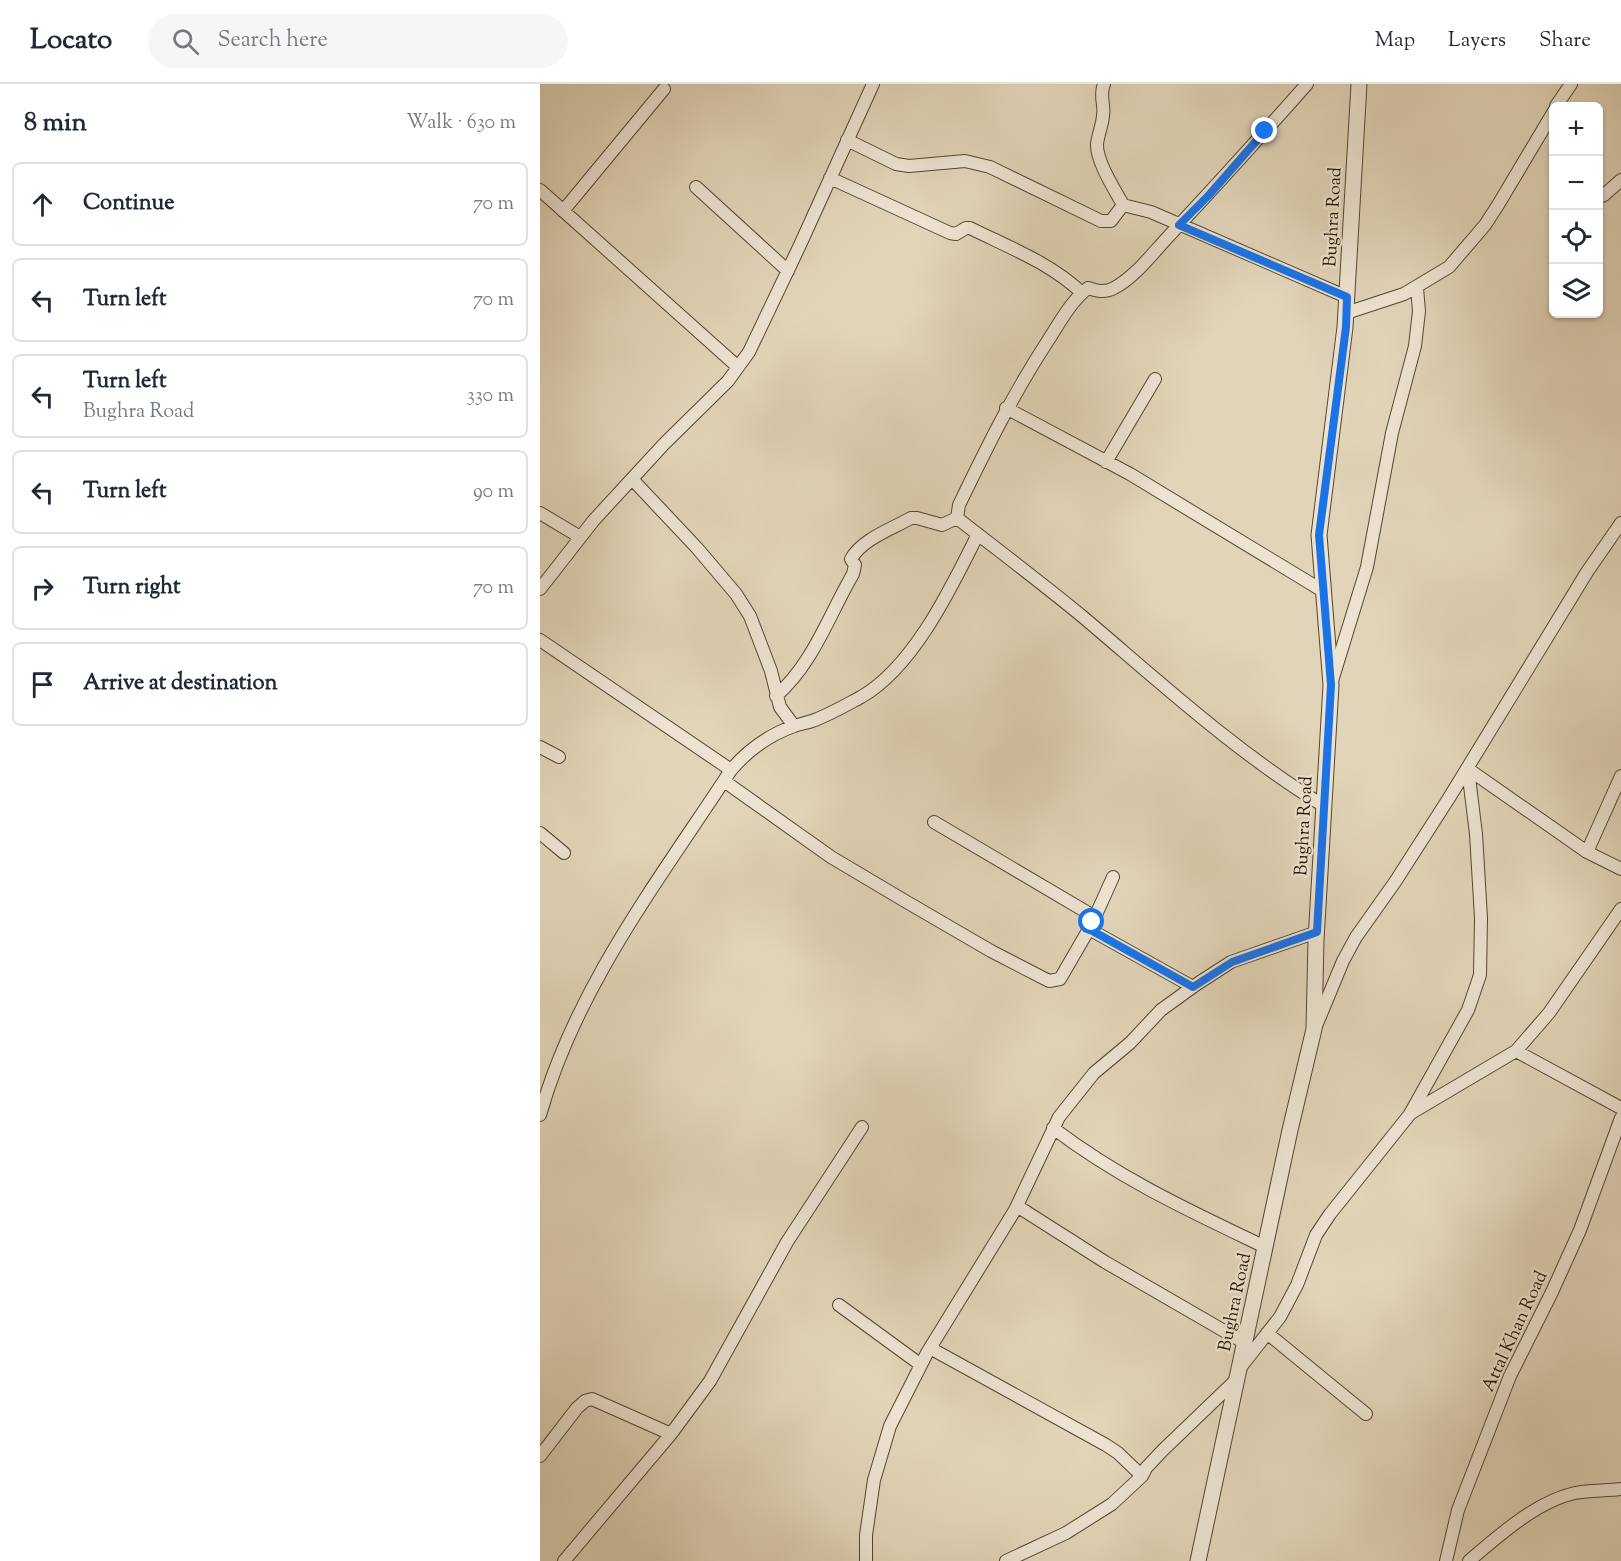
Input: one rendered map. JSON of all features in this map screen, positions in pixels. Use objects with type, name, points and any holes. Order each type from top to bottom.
[{"type":"street","points":[[540,589],[580,537],[684,423],[728,381],[749,352],[873,84]]},
{"type":"street","points":[[1104,84],[1101,95],[1103,117],[1098,150],[1110,180],[1124,205],[1142,209],[1347,297]]},
{"type":"street","points":[[957,518],[958,505],[1006,408],[1062,319],[1082,293],[1088,288],[1100,291],[1115,288],[1133,273],[1209,195],[1307,84]]},
{"type":"street","name":"Bughra Road","points":[[1198,1561],[1314,1029],[1331,685],[1319,535],[1346,313],[1359,84]]},
{"type":"street","points":[[1559,102],[1571,84]]},
{"type":"street","points":[[563,211],[664,89]]},
{"type":"street","points":[[1346,313],[1404,294],[1449,267],[1485,225],[1549,119]]},
{"type":"street","points":[[847,140],[896,164],[909,166],[965,161],[990,167],[1101,221],[1111,221],[1124,205]]},
{"type":"street","points":[[830,178],[950,233],[956,234],[970,228],[1034,260],[1072,283],[1082,293]]},
{"type":"street","points":[[1603,195],[1621,180]]},
{"type":"street","points":[[696,187],[788,271]]},
{"type":"street","points":[[542,197],[563,211],[738,367]]},
{"type":"street","points":[[1331,685],[1367,567],[1392,433],[1415,346],[1419,311],[1417,288]]},
{"type":"street","points":[[1106,462],[1155,379]]},
{"type":"street","points":[[1006,408],[1106,462],[1323,591]]},
{"type":"street","points":[[632,479],[697,548],[736,594],[750,616],[771,670],[780,707],[794,726]]},
{"type":"street","points":[[540,513],[580,537]]},
{"type":"street","points":[[776,696],[789,685],[822,633],[854,574],[855,565],[851,559],[856,551],[911,518],[942,525],[957,518]]},
{"type":"street","points":[[957,518],[1083,617],[1173,694],[1274,774],[1324,806]]},
{"type":"street","points":[[1314,1029],[1343,961],[1356,937],[1395,882],[1468,769],[1587,572],[1621,523]]},
{"type":"street","points":[[540,1115],[552,1074],[593,985],[660,876],[731,770],[743,756],[768,738],[823,716],[882,683],[933,619],[952,588],[978,534]]},
{"type":"street","points":[[540,640],[731,770]]},
{"type":"street","points":[[540,747],[559,757]]},
{"type":"street","points":[[1468,769],[1587,852],[1621,869]]},
{"type":"street","points":[[1007,1561],[1066,1533],[1112,1504],[1142,1476],[1146,1468],[1238,1373],[1280,1317],[1297,1285],[1316,1235],[1330,1214],[1410,1114],[1468,1010],[1480,975],[1481,918],[1476,834],[1468,769]]},
{"type":"street","points":[[1587,852],[1621,776]]},
{"type":"street","points":[[724,781],[831,857],[991,951],[1049,981],[1060,979],[1066,972],[1113,877]]},
{"type":"street","points":[[934,822],[1095,917]]},
{"type":"street","points":[[540,833],[564,853]]},
{"type":"street","points":[[1410,1114],[1516,1052],[1549,1013],[1621,909]]},
{"type":"street","points":[[1089,929],[1193,987]]},
{"type":"street","points":[[866,1561],[866,1535],[874,1480],[890,1426],[930,1348],[1017,1206],[1059,1117],[1094,1074],[1130,1043],[1161,1010],[1193,987],[1232,962],[1317,932]]},
{"type":"street","points":[[1516,1052],[1621,1108]]},
{"type":"street","name":"Attal Khan Road","points":[[1446,1561],[1458,1510],[1510,1376],[1552,1293],[1580,1230],[1621,1118]]},
{"type":"street","points":[[564,1561],[671,1434],[710,1381],[787,1242],[862,1127]]},
{"type":"street","points":[[1053,1128],[1126,1178],[1160,1197],[1265,1246]]},
{"type":"street","points":[[1017,1206],[1105,1262],[1245,1342]]},
{"type":"street","points":[[839,1305],[921,1365]]},
{"type":"street","points":[[1267,1334],[1366,1414]]},
{"type":"street","points":[[930,1348],[1106,1445],[1142,1476]]},
{"type":"street","points":[[540,1456],[577,1408],[591,1399],[671,1434]]},
{"type":"street","points":[[1469,1561],[1523,1518],[1549,1503],[1573,1494],[1621,1489]]},
{"type":"route","points":[[1092,922],[1089,929],[1193,987],[1222,966],[1264,949],[1317,932],[1331,685],[1319,535],[1346,327],[1347,297],[1179,225],[1209,195],[1265,131]]}]
